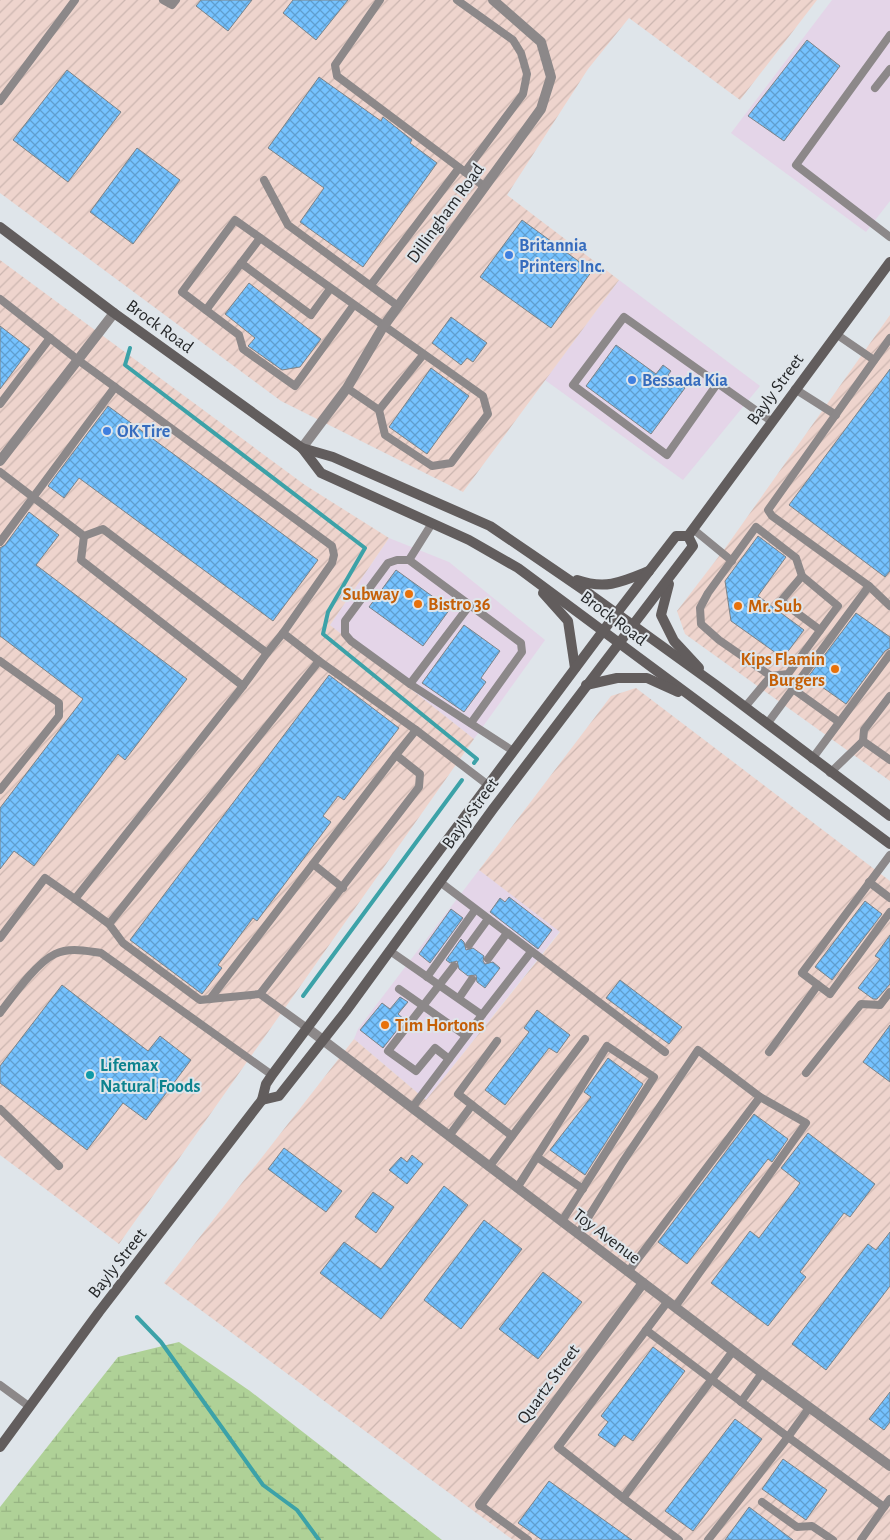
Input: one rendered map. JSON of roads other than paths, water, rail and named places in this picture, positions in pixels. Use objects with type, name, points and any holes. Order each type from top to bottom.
[{"type":"main road","name":"Brock Road","points":[[0,227],[114,313],[302,448],[321,473],[431,525],[469,540],[518,568],[890,844]]},
{"type":"main road","name":"Bayly Street","points":[[0,1447],[99,1312],[262,1100],[266,1084],[602,630],[676,536],[691,533],[890,262]]},
{"type":"main road","name":"Brock Road","points":[[302,448],[333,457],[490,526],[564,576],[716,685],[830,773],[890,816]]},
{"type":"main road","name":"Bayly Street","points":[[262,1100],[279,1096],[323,1041],[586,686],[672,575],[693,546],[691,533]]},
{"type":"main road","points":[[518,568],[555,604],[568,621],[575,668]]},
{"type":"main road","points":[[564,576],[588,584],[613,585],[649,571]]},
{"type":"main road","points":[[672,575],[661,614],[674,641],[716,685]]},
{"type":"main road","points":[[586,686],[618,678],[647,678],[698,701]]},
{"type":"street","name":"Dillingham Road","points":[[302,448],[347,388],[383,327],[541,109],[550,77],[541,42],[493,0]]},
{"type":"street","points":[[1,458],[114,313]]},
{"type":"street","name":"Toy Avenue","points":[[307,1028],[762,1373],[890,1466]]},
{"type":"street","name":"Quartz Street","points":[[480,1505],[643,1283]]},
{"type":"lane","points":[[0,101],[75,0]]},
{"type":"lane","points":[[164,0],[172,5],[176,0]]},
{"type":"lane","points":[[380,0],[335,65],[338,76],[485,187]]},
{"type":"lane","points":[[371,286],[523,94],[527,74],[520,53],[513,40],[457,0]]},
{"type":"lane","points":[[890,35],[796,165],[890,237]]},
{"type":"lane","points":[[875,88],[890,69]]},
{"type":"lane","points":[[264,180],[288,225],[398,306]]},
{"type":"lane","points":[[347,388],[378,410],[385,434],[432,466],[451,463],[488,414],[482,396],[353,306],[235,220],[182,292],[240,335],[243,349],[295,386],[353,306]]},
{"type":"lane","points":[[206,310],[260,238]]},
{"type":"lane","points":[[241,263],[311,315],[330,289]]},
{"type":"lane","points":[[0,299],[78,360],[332,546],[334,555],[332,563],[283,633],[75,899]]},
{"type":"lane","points":[[717,384],[667,455],[573,386],[624,317],[771,422]]},
{"type":"lane","points":[[836,334],[874,360]]},
{"type":"lane","points":[[0,404],[50,338]]},
{"type":"lane","points":[[890,338],[768,510],[772,516],[869,586],[890,606]]},
{"type":"lane","points":[[378,410],[423,355]]},
{"type":"lane","points":[[0,542],[115,387]]},
{"type":"lane","points":[[795,389],[836,415]]},
{"type":"lane","points":[[0,472],[84,536]]},
{"type":"lane","points":[[408,560],[431,525]]},
{"type":"lane","points":[[756,527],[796,558],[802,576],[838,606],[788,674],[771,676],[719,640],[701,624],[700,608],[756,527]]},
{"type":"lane","points":[[84,536],[103,530],[267,653]]},
{"type":"lane","points":[[691,533],[732,561]]},
{"type":"lane","points":[[84,536],[81,560],[243,686]]},
{"type":"lane","points":[[472,723],[522,652],[521,643],[408,560],[397,560],[388,563],[343,626],[345,634],[410,684],[513,751]]},
{"type":"lane","points":[[802,576],[781,601],[820,630]]},
{"type":"lane","points":[[767,724],[869,586]]},
{"type":"lane","points":[[410,684],[469,606]]},
{"type":"lane","points":[[283,633],[488,785]]},
{"type":"lane","points":[[812,759],[890,654]]},
{"type":"lane","points":[[109,924],[319,660]]},
{"type":"lane","points":[[0,661],[59,703],[61,707],[59,716],[0,790]]},
{"type":"lane","points":[[745,707],[771,676]]},
{"type":"lane","points":[[793,689],[839,722]]},
{"type":"lane","points":[[830,773],[863,740],[864,730],[890,696]]},
{"type":"lane","points":[[210,999],[416,730]]},
{"type":"lane","points":[[863,740],[890,760]]},
{"type":"lane","points":[[260,994],[419,788],[420,774],[396,755]]},
{"type":"lane","points":[[890,855],[802,973],[830,994],[890,912]]},
{"type":"lane","points":[[313,864],[343,888]]},
{"type":"lane","points":[[0,938],[45,878],[109,924],[123,943],[200,1000],[260,994],[307,1028]]},
{"type":"lane","points":[[440,882],[665,1052]]},
{"type":"lane","points":[[869,882],[890,898]]},
{"type":"lane","points":[[427,977],[476,910]]},
{"type":"lane","points":[[469,945],[488,919]]},
{"type":"lane","points":[[488,959],[507,933]]},
{"type":"lane","points":[[0,1013],[31,974],[55,954],[76,950],[101,953],[272,1076]]},
{"type":"lane","points":[[390,951],[482,1015]]},
{"type":"lane","points":[[412,1108],[531,952]]},
{"type":"lane","points":[[449,1059],[435,1048],[416,1071],[388,1051],[454,966]]},
{"type":"lane","points":[[459,998],[472,979]]},
{"type":"lane","points":[[769,1052],[818,985]]},
{"type":"lane","points":[[399,989],[466,1036]]},
{"type":"lane","points":[[806,1074],[861,1004],[880,1005],[890,992]]},
{"type":"lane","points":[[489,1167],[585,1039]]},
{"type":"lane","points":[[497,1041],[458,1094],[512,1136]]},
{"type":"lane","points":[[518,1188],[607,1046],[654,1077],[562,1221]]},
{"type":"lane","points":[[578,1234],[622,1163],[698,1050],[760,1097],[806,1123],[671,1304],[646,1330],[558,1447],[673,1538]]},
{"type":"lane","points":[[628,1272],[760,1097]]},
{"type":"lane","points":[[449,1136],[472,1105]]},
{"type":"lane","points":[[0,1109],[59,1166]]},
{"type":"lane","points":[[537,1157],[583,1189]]},
{"type":"lane","points":[[646,1330],[884,1507]]},
{"type":"lane","points":[[623,1498],[733,1351]]},
{"type":"lane","points":[[741,1402],[762,1373]]},
{"type":"lane","points":[[0,1385],[30,1407]]},
{"type":"lane","points":[[708,1540],[809,1408]]},
{"type":"lane","points":[[861,1540],[890,1499]]},
{"type":"lane","points":[[762,1502],[797,1527],[812,1526],[833,1540]]},
{"type":"lane","points":[[480,1505],[528,1540]]},
{"type":"waterway","points":[[130,348],[125,365],[365,548],[328,612],[323,634],[477,759],[474,763]]},
{"type":"waterway","points":[[303,996],[462,780]]},
{"type":"waterway","points":[[137,1317],[161,1342],[263,1485],[297,1510],[319,1540]]},
{"type":"place","name":"Britannia Printers Inc.","points":[[509,255]]},
{"type":"place","name":"Bessada Kia","points":[[632,380]]},
{"type":"place","name":"OK Tire","points":[[107,431]]},
{"type":"place","name":"Subway","points":[[409,594]]},
{"type":"place","name":"Bistro 36","points":[[418,604]]},
{"type":"place","name":"Mr. Sub","points":[[738,606]]},
{"type":"place","name":"Kips Flamin Burgers","points":[[835,669]]},
{"type":"place","name":"Tim Hortons","points":[[385,1025]]},
{"type":"place","name":"Lifemax Natural Foods","points":[[90,1075]]}]
